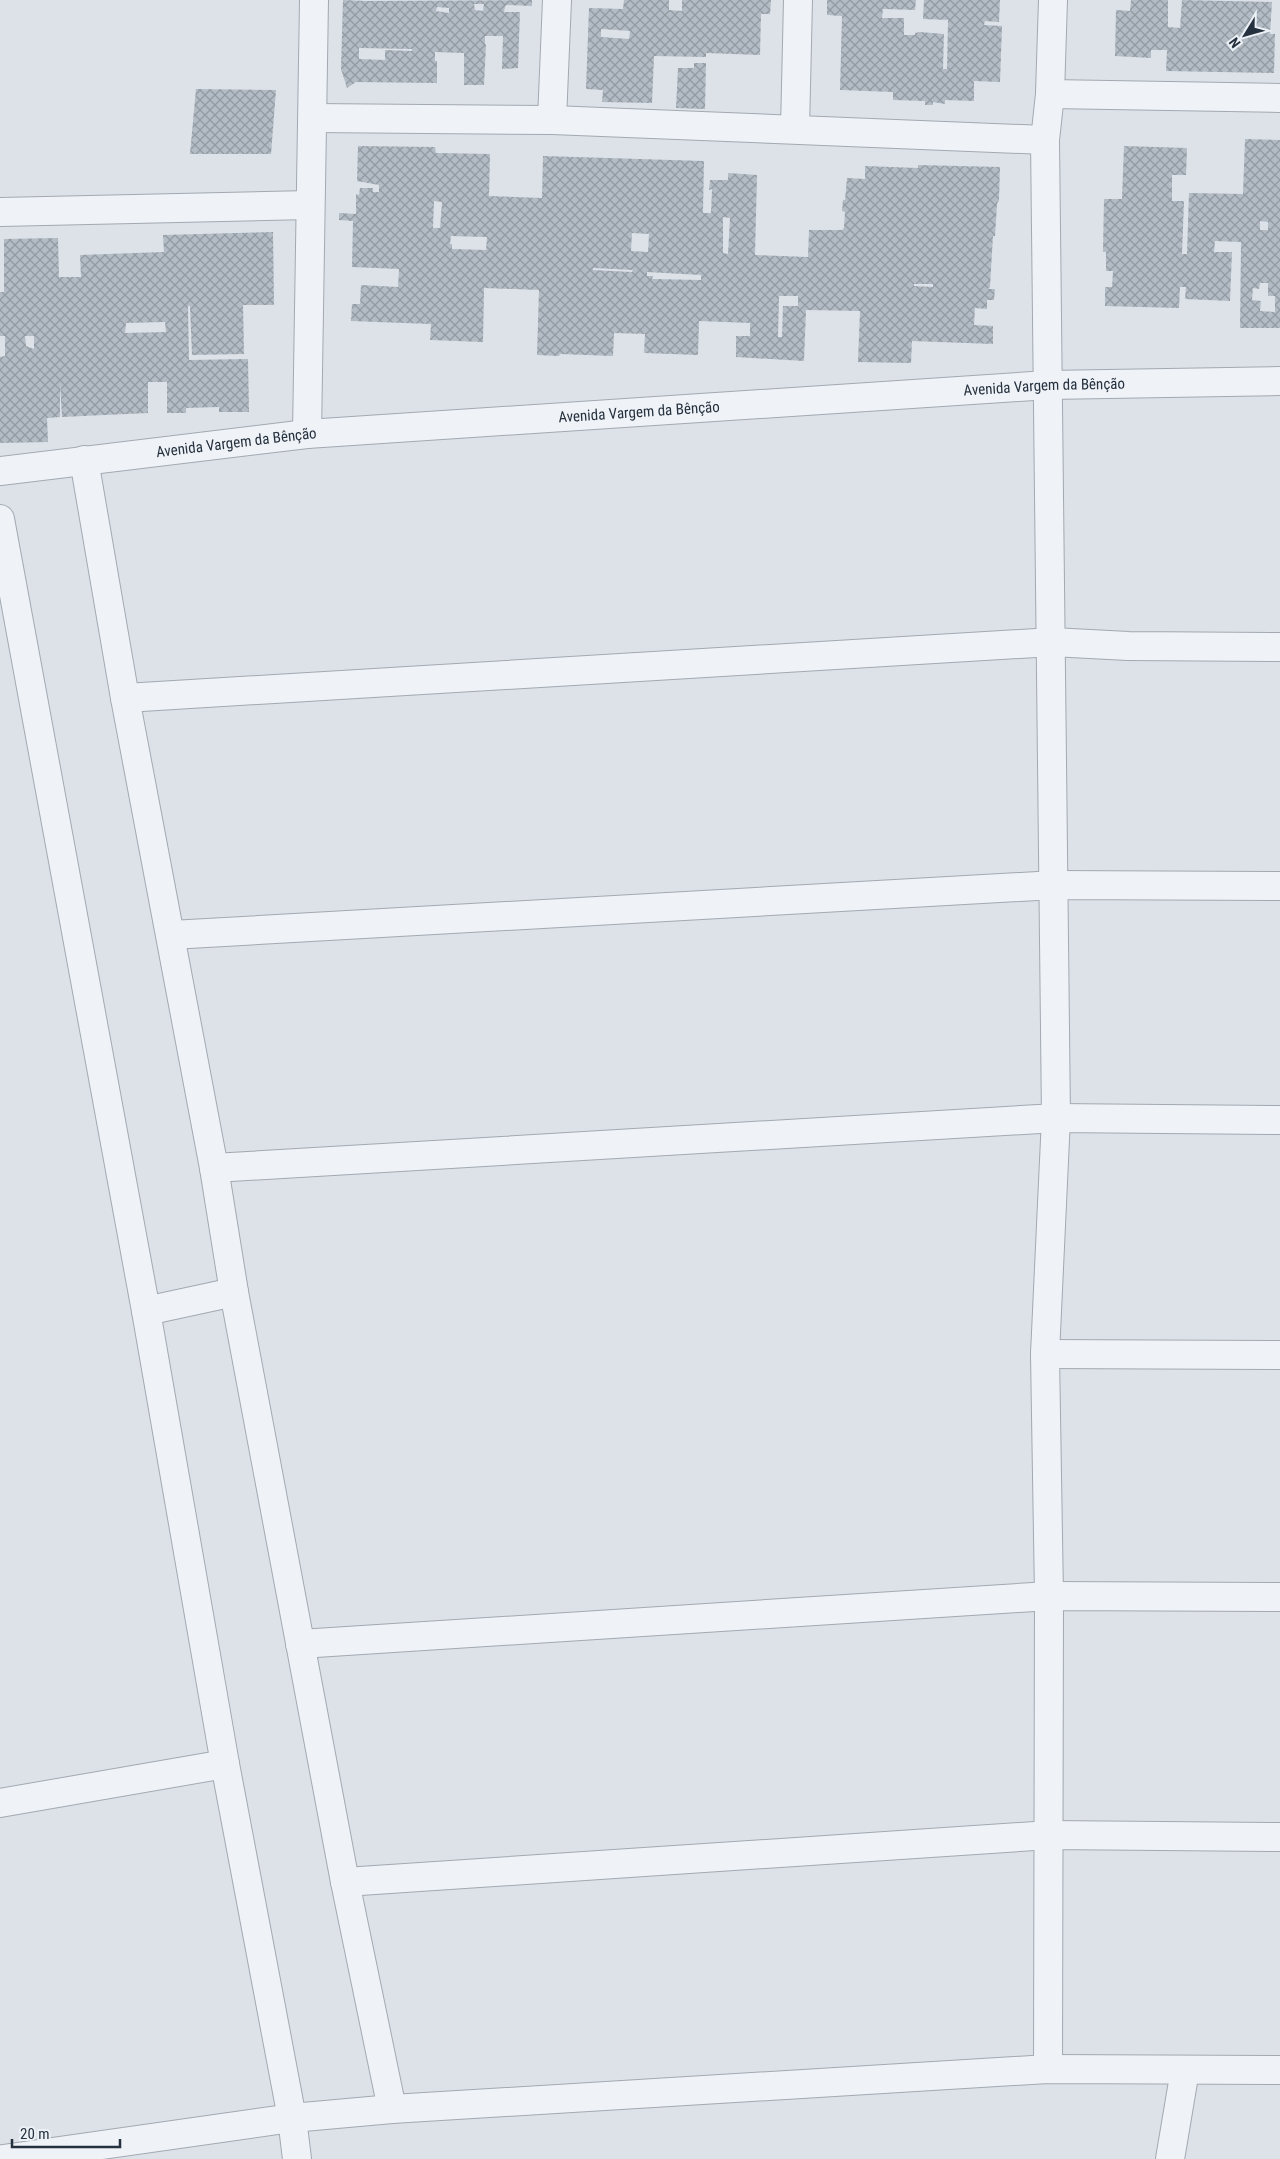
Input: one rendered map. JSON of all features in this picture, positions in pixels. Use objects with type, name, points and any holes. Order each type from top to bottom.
[{"type":"street","points":[[307,434],[314,0]]},
{"type":"street","points":[[552,120],[557,0]]},
{"type":"street","points":[[795,129],[798,0]]},
{"type":"street","points":[[1048,2069],[1050,1835],[1049,1596],[1045,1354],[1056,1118],[1055,884],[1045,140],[1050,94],[1053,0]]},
{"type":"street","points":[[1050,94],[1280,98]]},
{"type":"street","points":[[313,118],[552,120],[1045,140]]},
{"type":"street","points":[[0,212],[310,205]]},
{"type":"street","name":"Avenida Vargem da Bênção","points":[[0,471],[307,434],[1048,385],[1280,381]]},
{"type":"street","points":[[84,460],[125,698],[214,1168],[234,1292],[345,1882],[392,2109]]},
{"type":"street","points":[[0,519],[292,2118],[297,2159]]},
{"type":"street","points":[[125,698],[1052,642],[1128,646],[1280,647]]},
{"type":"street","points":[[171,935],[1055,884],[1280,886]]},
{"type":"street","points":[[214,1168],[1056,1118],[1280,1120]]},
{"type":"street","points":[[146,1312],[234,1292]]},
{"type":"street","points":[[1045,1354],[1280,1355]]},
{"type":"street","points":[[300,1644],[1049,1596],[1280,1597]]},
{"type":"street","points":[[0,1803],[226,1764]]},
{"type":"street","points":[[345,1882],[1050,1835],[1280,1837]]},
{"type":"street","points":[[2,2159],[292,2118],[392,2109],[1048,2069],[1280,2070]]},
{"type":"street","points":[[1170,2159],[1185,2070]]},
{"type":"building","points":[[343,0],[532,0],[532,6],[506,5],[505,7],[504,12],[520,12],[518,68],[502,69],[503,36],[485,36],[484,85],[464,85],[464,53],[435,52],[437,83],[356,82],[347,88],[341,69]],"holes":[[[474,4],[484,4],[483,11],[475,10]],[[437,7],[449,8],[449,13],[436,11]],[[359,48],[412,49],[412,51],[385,50],[385,60],[359,59]]]},
{"type":"building","points":[[624,0],[669,0],[669,10],[682,11],[682,0],[771,0],[770,14],[761,14],[760,55],[706,53],[706,57],[654,56],[652,103],[602,102],[603,90],[586,89],[589,8],[623,9]],"holes":[[[601,29],[630,31],[629,39],[601,37]]]},
{"type":"building","points":[[827,0],[916,0],[915,10],[883,9],[882,18],[904,18],[904,35],[915,35],[915,33],[920,32],[944,34],[943,69],[947,69],[948,20],[923,19],[924,0],[1000,0],[999,22],[985,21],[984,25],[1002,26],[1000,82],[974,81],[974,101],[945,100],[945,104],[933,102],[933,105],[925,105],[925,101],[893,100],[893,92],[840,90],[842,16],[827,15]]},
{"type":"building","points":[[1131,0],[1168,0],[1168,27],[1180,28],[1182,0],[1272,2],[1270,34],[1275,34],[1274,73],[1166,71],[1167,50],[1151,50],[1151,58],[1115,56],[1116,10],[1130,11]]},
{"type":"building","points":[[694,63],[706,63],[705,109],[676,108],[678,68],[694,68]]},
{"type":"building","points":[[196,89],[276,90],[271,154],[190,154]]},
{"type":"building","points":[[1245,139],[1280,140],[1280,328],[1240,328],[1241,242],[1215,241],[1214,252],[1232,252],[1230,301],[1185,299],[1186,287],[1180,287],[1179,308],[1105,306],[1105,287],[1112,287],[1113,271],[1106,271],[1106,252],[1103,252],[1104,199],[1122,199],[1124,146],[1187,148],[1186,175],[1172,175],[1172,201],[1184,201],[1182,254],[1187,254],[1189,193],[1243,194]],"holes":[[[1260,221],[1268,222],[1268,230],[1260,230]],[[1260,283],[1268,283],[1268,296],[1275,296],[1275,312],[1260,311],[1261,301],[1252,300],[1253,288],[1259,289]]]},
{"type":"building","points":[[358,146],[435,147],[436,153],[490,154],[489,196],[542,198],[543,156],[704,161],[703,213],[711,213],[712,189],[709,190],[710,180],[728,180],[728,173],[757,175],[755,255],[808,257],[809,230],[842,230],[844,228],[845,212],[842,211],[847,178],[865,179],[865,166],[918,168],[918,165],[1000,167],[999,200],[997,204],[995,236],[993,236],[990,287],[988,289],[995,289],[994,300],[987,300],[987,309],[975,308],[974,325],[993,326],[993,344],[912,341],[911,363],[858,362],[860,311],[806,310],[804,361],[736,357],[736,336],[750,336],[750,323],[699,321],[698,355],[644,353],[645,334],[614,333],[613,356],[537,355],[539,290],[484,288],[483,342],[430,340],[431,324],[351,321],[352,304],[360,304],[361,285],[398,287],[399,269],[352,267],[353,221],[339,220],[339,213],[356,214],[356,194],[359,195],[360,188],[373,188],[373,192],[379,192],[379,185],[357,181]],"holes":[[[434,201],[442,202],[440,228],[433,228]],[[723,217],[730,218],[728,254],[723,253]],[[632,233],[649,234],[648,252],[631,251]],[[451,236],[487,237],[486,250],[452,249],[452,244],[450,244]],[[593,268],[633,270],[632,272],[593,270]],[[647,272],[701,275],[701,280],[652,279],[653,276],[647,276]],[[914,284],[933,284],[933,287],[914,286]],[[779,296],[798,296],[798,306],[783,306],[782,337],[778,337]]]},
{"type":"building","points":[[273,232],[274,305],[243,305],[244,354],[192,355],[190,306],[188,306],[189,360],[248,359],[249,412],[219,412],[219,407],[186,408],[186,413],[167,413],[167,382],[148,382],[148,413],[62,417],[60,383],[60,417],[47,418],[48,442],[0,443],[0,357],[5,356],[5,336],[0,336],[0,292],[4,292],[4,239],[58,238],[59,277],[81,277],[80,255],[164,252],[163,235]],"holes":[[[165,322],[166,332],[125,333],[126,323]],[[25,336],[34,336],[34,349],[26,346]]]}]
